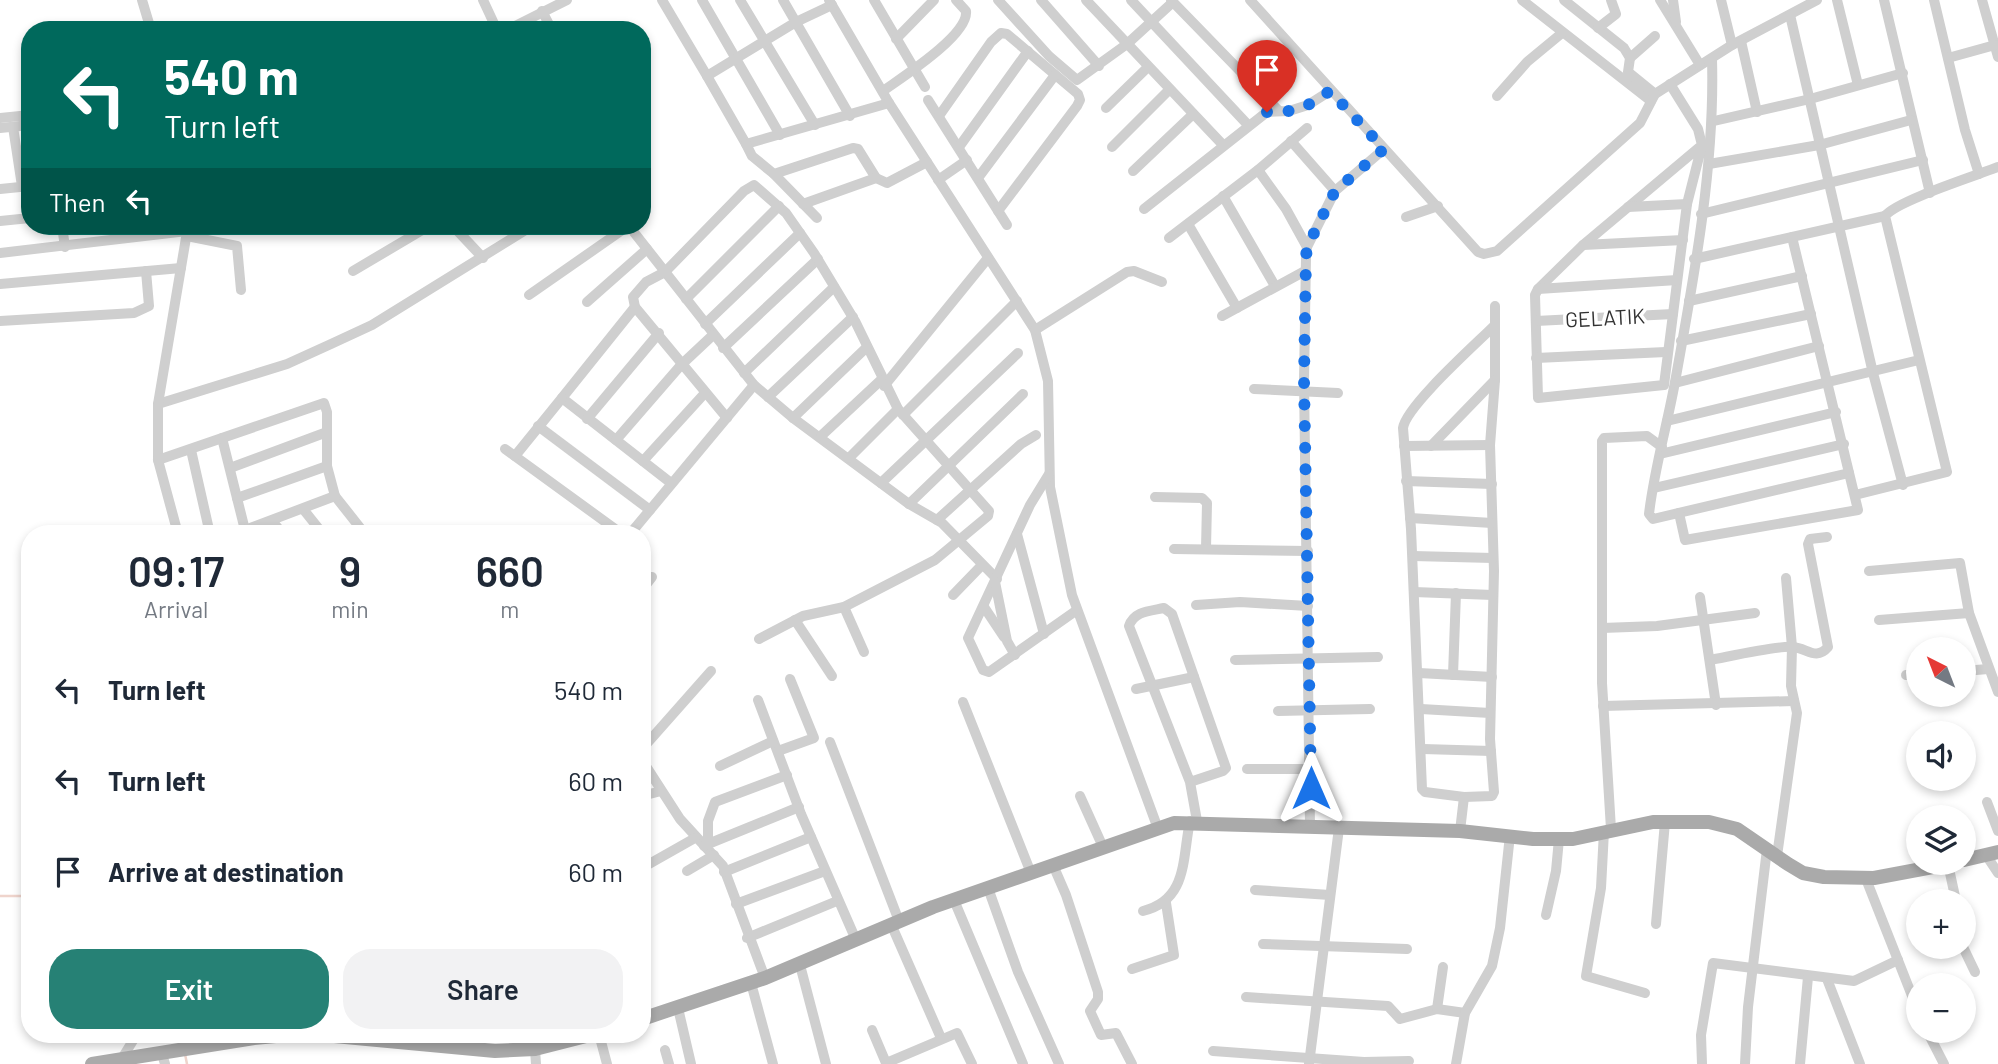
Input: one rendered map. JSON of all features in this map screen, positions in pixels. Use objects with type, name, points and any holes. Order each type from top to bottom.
[{"type":"main road","points":[[651,1016],[800,965],[895,922],[1157,826],[1193,821],[1460,831],[1559,839],[1573,839],[1607,830],[1665,822],[1709,822],[1737,829],[1803,873],[1866,879],[1906,872]]},
{"type":"main road","points":[[92,1064],[164,1057],[225,1043]]},
{"type":"main road","points":[[409,1043],[495,1051],[535,1049],[552,1043]]},
{"type":"street","points":[[142,0],[148,21]]},
{"type":"street","points":[[483,0],[493,21]]},
{"type":"street","points":[[524,21],[567,0]]},
{"type":"street","points":[[662,0],[752,156],[774,174],[817,218]]},
{"type":"street","points":[[702,0],[780,135]]},
{"type":"street","points":[[740,0],[815,125]]},
{"type":"street","points":[[783,0],[850,116]]},
{"type":"street","points":[[896,39],[934,0]]},
{"type":"street","points":[[883,92],[915,71],[962,25],[966,11],[956,0]]},
{"type":"street","points":[[998,0],[1072,77],[1083,79],[1152,23],[1172,1],[1278,110]]},
{"type":"street","points":[[1041,0],[1099,66]]},
{"type":"street","points":[[1086,0],[1223,145]]},
{"type":"street","points":[[1131,0],[1248,125]]},
{"type":"street","points":[[1250,0],[1478,252],[1484,254],[1497,251],[1640,123],[1653,97],[1670,84],[1736,43],[1817,0]]},
{"type":"street","points":[[1522,0],[1562,33],[1653,97]]},
{"type":"street","points":[[1564,0],[1624,48],[1630,58],[1628,72],[1653,97]]},
{"type":"street","points":[[1598,28],[1616,14],[1611,0]]},
{"type":"street","points":[[1660,0],[1700,65]]},
{"type":"street","points":[[1673,0],[1676,25]]},
{"type":"street","points":[[1721,0],[1757,111]]},
{"type":"street","points":[[1837,0],[1858,85]]},
{"type":"street","points":[[1884,0],[1930,193]]},
{"type":"street","points":[[1934,0],[1965,130],[1979,174]]},
{"type":"street","points":[[1982,0],[1998,57]]},
{"type":"street","points":[[879,2],[896,39],[925,87]]},
{"type":"street","points":[[707,76],[830,3],[889,103],[1035,330],[1048,381],[1050,472],[1061,550],[1077,610],[1157,826]]},
{"type":"street","points":[[542,11],[547,21]]},
{"type":"street","points":[[1790,15],[1819,145],[1841,225],[1873,373],[1903,485]]},
{"type":"street","points":[[1497,96],[1527,62],[1562,33]]},
{"type":"street","points":[[939,116],[998,36],[1007,34],[1078,94],[1080,100],[998,211]]},
{"type":"street","points":[[1630,58],[1655,36]]},
{"type":"street","points":[[1948,58],[1995,45]]},
{"type":"street","points":[[959,147],[1028,51]]},
{"type":"street","points":[[1712,59],[1714,121],[1709,164],[1689,301],[1651,517],[1679,513],[1849,473]]},
{"type":"street","points":[[1106,108],[1148,67]]},
{"type":"street","points":[[1714,121],[1810,99],[1903,73]]},
{"type":"street","points":[[978,178],[1055,75]]},
{"type":"street","points":[[1670,84],[1698,129],[1702,145],[1687,204],[1666,352],[1665,383],[1661,387],[1540,398],[1536,396],[1538,289],[1583,245],[1702,145]]},
{"type":"street","points":[[1112,147],[1169,90]]},
{"type":"street","points":[[1143,209],[1267,112],[1289,111],[1308,105],[1330,91]]},
{"type":"street","points":[[929,100],[1007,225]]},
{"type":"street","points":[[746,144],[889,103]]},
{"type":"street","points":[[1133,171],[1193,114]]},
{"type":"street","points":[[0,118],[21,116]]},
{"type":"street","points":[[1709,164],[1819,145],[1911,120]]},
{"type":"street","points":[[0,128],[21,126]]},
{"type":"street","points":[[13,127],[21,163]]},
{"type":"street","points":[[1168,238],[1258,170],[1307,128]]},
{"type":"street","points":[[1291,141],[1335,191]]},
{"type":"street","points":[[774,174],[853,148],[858,149],[876,178],[887,183],[927,162]]},
{"type":"street","points":[[1310,827],[1304,386],[1307,247],[1335,191],[1384,149]]},
{"type":"street","points":[[938,180],[967,160]]},
{"type":"street","points":[[1701,214],[1923,160]]},
{"type":"street","points":[[1694,259],[1885,216],[1891,210],[1930,193],[1998,167]]},
{"type":"street","points":[[1258,170],[1286,209],[1307,247]]},
{"type":"street","points":[[803,204],[876,178]]},
{"type":"street","points":[[516,456],[635,307],[636,291],[665,272],[750,186],[760,188],[779,206],[818,259],[853,317],[882,383],[900,412],[988,507],[988,516],[940,557],[844,607],[795,620],[759,639]]},
{"type":"street","points":[[0,189],[21,187]]},
{"type":"street","points":[[1223,197],[1275,286]]},
{"type":"street","points":[[1628,207],[1687,204]]},
{"type":"street","points":[[686,299],[779,206]]},
{"type":"street","points":[[1406,217],[1438,206]]},
{"type":"street","points":[[1286,209],[1312,235]]},
{"type":"street","points":[[1855,495],[1903,485],[1945,474],[1947,471],[1885,216]]},
{"type":"street","points":[[0,221],[21,219]]},
{"type":"street","points":[[1188,224],[1237,308]]},
{"type":"street","points":[[705,324],[800,233]]},
{"type":"street","points":[[63,235],[65,247]]},
{"type":"street","points":[[0,253],[156,235]]},
{"type":"street","points":[[176,525],[159,460],[158,404],[186,235]]},
{"type":"street","points":[[200,235],[237,246],[241,290]]},
{"type":"street","points":[[353,271],[414,235]]},
{"type":"street","points":[[462,235],[484,258]]},
{"type":"street","points":[[158,404],[287,364],[372,325],[518,235]]},
{"type":"street","points":[[529,295],[616,235]]},
{"type":"street","points":[[636,235],[754,385],[793,418],[821,436],[909,504],[937,520],[982,565],[996,581],[1007,641]]},
{"type":"street","points":[[1679,513],[1685,540],[1856,511],[1858,508],[1792,237]]},
{"type":"street","points":[[1583,245],[1683,240]]},
{"type":"street","points":[[587,302],[647,249]]},
{"type":"street","points":[[821,436],[882,383],[988,258]]},
{"type":"street","points":[[723,348],[818,259]]},
{"type":"street","points":[[0,284],[181,268]]},
{"type":"street","points":[[0,321],[134,313],[149,306],[146,271]]},
{"type":"street","points":[[1035,330],[1127,272],[1134,271],[1162,282]]},
{"type":"street","points":[[1222,316],[1305,271]]},
{"type":"street","points":[[1689,301],[1802,276]]},
{"type":"street","points":[[1538,289],[1677,280]]},
{"type":"street","points":[[744,373],[834,287]]},
{"type":"street","points":[[849,458],[1017,302]]},
{"type":"street","points":[[1495,306],[1495,325],[1495,380],[1490,445],[1493,595],[1490,713],[1494,793],[1464,797],[1424,791],[1413,556],[1403,428],[1408,415],[1495,325]]},
{"type":"street","points":[[635,307],[727,418]]},
{"type":"street","name":"GELATIK","points":[[1536,321],[1673,314]]},
{"type":"street","points":[[1681,341],[1811,314]]},
{"type":"street","points":[[768,397],[853,317]]},
{"type":"street","points":[[587,419],[659,333]]},
{"type":"street","points":[[615,440],[681,365],[713,335]]},
{"type":"street","points":[[1675,383],[1819,346]]},
{"type":"street","points":[[793,418],[867,347]]},
{"type":"street","points":[[1536,358],[1666,352]]},
{"type":"street","points":[[881,483],[1017,353]]},
{"type":"street","points":[[1667,421],[1919,360]]},
{"type":"street","points":[[1431,446],[1495,380]]},
{"type":"street","points":[[638,525],[754,385]]},
{"type":"street","points":[[1254,389],[1304,386],[1338,393]]},
{"type":"street","points":[[643,461],[705,393]]},
{"type":"street","points":[[909,504],[1023,394]]},
{"type":"street","points":[[562,398],[671,483]]},
{"type":"street","points":[[159,460],[324,403],[327,407],[327,466],[335,496],[358,525]]},
{"type":"street","points":[[1661,450],[1836,412]]},
{"type":"street","points":[[538,426],[650,510]]},
{"type":"street","points":[[230,468],[327,432]]},
{"type":"street","points":[[937,520],[1021,444],[1036,435]]},
{"type":"street","points":[[1645,993],[1586,976],[1601,888],[1607,830],[1602,628],[1602,440],[1647,436],[1661,450]]},
{"type":"street","points":[[222,438],[244,525]]},
{"type":"street","points":[[1654,488],[1844,444]]},
{"type":"street","points":[[1404,446],[1490,445]]},
{"type":"street","points":[[505,449],[610,525]]},
{"type":"street","points":[[191,450],[208,525]]},
{"type":"street","points":[[237,498],[327,466]]},
{"type":"street","points":[[1050,472],[968,635],[983,670],[991,671],[1077,610]]},
{"type":"street","points":[[1406,481],[1492,484]]},
{"type":"street","points":[[263,525],[335,496]]},
{"type":"street","points":[[1155,497],[1202,498],[1207,503],[1206,549]]},
{"type":"street","points":[[303,509],[316,525]]},
{"type":"street","points":[[1410,517],[1492,523]]},
{"type":"street","points":[[272,521],[275,525]]},
{"type":"street","points":[[1017,534],[1044,634]]},
{"type":"street","points":[[1710,660],[1792,646],[1812,654],[1820,654],[1828,647],[1808,544],[1810,539],[1827,537]]},
{"type":"street","points":[[1174,549],[1308,551]]},
{"type":"street","points":[[1413,556],[1493,558]]},
{"type":"street","points":[[1869,571],[1960,563],[1969,614],[1998,692]]},
{"type":"street","points":[[953,596],[982,565]]},
{"type":"street","points":[[1745,1064],[1752,970],[1797,713],[1791,686],[1792,646],[1786,578]]},
{"type":"street","points":[[1415,592],[1493,595]]},
{"type":"street","points":[[1453,675],[1456,593]]},
{"type":"street","points":[[1700,597],[1716,705]]},
{"type":"street","points":[[1196,604],[1240,602],[1308,606]]},
{"type":"street","points":[[844,607],[864,652]]},
{"type":"street","points":[[984,607],[1015,655]]},
{"type":"street","points":[[1143,911],[1166,903],[1178,886],[1193,821],[1190,782],[1129,623],[1136,615],[1164,608],[1172,614],[1226,769],[1190,782]]},
{"type":"street","points":[[1602,628],[1703,621],[1755,613]]},
{"type":"street","points":[[1879,620],[1969,614]]},
{"type":"street","points":[[795,620],[807,632],[832,676]]},
{"type":"street","points":[[1234,660],[1378,657]]},
{"type":"street","points":[[1976,670],[1988,669]]},
{"type":"street","points":[[651,739],[711,671]]},
{"type":"street","points":[[1419,673],[1492,677]]},
{"type":"street","points":[[1136,688],[1194,677]]},
{"type":"street","points":[[720,766],[776,746],[814,738],[790,679]]},
{"type":"street","points":[[758,700],[811,837],[856,940]]},
{"type":"street","points":[[1603,706],[1794,701]]},
{"type":"street","points":[[963,702],[1031,873]]},
{"type":"street","points":[[1278,711],[1370,709]]},
{"type":"street","points":[[1421,709],[1490,713]]},
{"type":"street","points":[[830,742],[895,922],[941,1038]]},
{"type":"street","points":[[1423,750],[1491,751]]},
{"type":"street","points":[[1247,769],[1311,769]]},
{"type":"street","points":[[706,845],[708,821],[715,802],[787,775]]},
{"type":"street","points":[[651,778],[658,792]]},
{"type":"street","points":[[651,783],[695,838],[706,845],[724,872],[747,938],[758,980],[773,1064]]},
{"type":"street","points":[[651,794],[658,792]]},
{"type":"street","points":[[1080,796],[1103,847]]},
{"type":"street","points":[[1460,831],[1464,797]]},
{"type":"street","points":[[1987,802],[1998,831]]},
{"type":"street","points":[[706,845],[799,807]]},
{"type":"street","points":[[1656,924],[1665,822]]},
{"type":"street","points":[[1309,1061],[1339,828]]},
{"type":"street","points":[[1456,1064],[1465,1013],[1492,966],[1500,928],[1510,835]]},
{"type":"street","points":[[724,872],[811,837]]},
{"type":"street","points":[[651,863],[695,838]]},
{"type":"street","points":[[1546,915],[1556,871],[1559,839]]},
{"type":"street","points":[[1992,853],[1998,873]]},
{"type":"street","points":[[687,871],[714,855]]},
{"type":"street","points":[[1053,865],[1066,895],[1098,992],[1098,999],[1090,1011],[1097,1032],[1100,1035],[1116,1032],[1132,1064]]},
{"type":"street","points":[[736,904],[825,871]]},
{"type":"street","points":[[1866,879],[1906,980]]},
{"type":"street","points":[[988,888],[1018,972],[1059,1064]]},
{"type":"street","points":[[1255,890],[1330,895]]},
{"type":"street","points":[[954,900],[1023,1064]]},
{"type":"street","points":[[747,938],[838,901]]},
{"type":"street","points":[[1132,969],[1174,955],[1166,903]]},
{"type":"street","points":[[1263,944],[1407,949]]},
{"type":"street","points":[[1969,959],[1975,972]]},
{"type":"street","points":[[1702,1064],[1701,1035],[1711,965],[1715,962],[1808,978],[1854,981],[1898,960]]},
{"type":"street","points":[[800,965],[825,1064]]},
{"type":"street","points":[[1437,1009],[1443,967]]},
{"type":"street","points":[[1800,1064],[1808,978]]},
{"type":"street","points":[[1827,979],[1860,1064]]},
{"type":"street","points":[[1246,997],[1388,1006],[1400,1019],[1437,1009],[1465,1013]]},
{"type":"street","points":[[678,1008],[691,1064]]},
{"type":"street","points":[[872,1030],[886,1063],[912,1059],[941,1038],[959,1033],[972,1064]]},
{"type":"street","points":[[121,1060],[131,1043]]},
{"type":"street","points":[[600,1043],[607,1064]]},
{"type":"street","points":[[1933,1043],[1944,1064]]},
{"type":"street","points":[[535,1049],[536,1064]]},
{"type":"street","points":[[665,1050],[669,1064]]},
{"type":"street","points":[[1213,1051],[1309,1061],[1409,1061]]},
{"type":"waterway","points":[[0,896],[21,896]]},
{"type":"waterway","points":[[185,1054],[187,1064]]},
{"type":"route","points":[[1267,112],[1289,111],[1308,105],[1330,91],[1384,149],[1335,191],[1307,247],[1304,380],[1311,788]]}]
